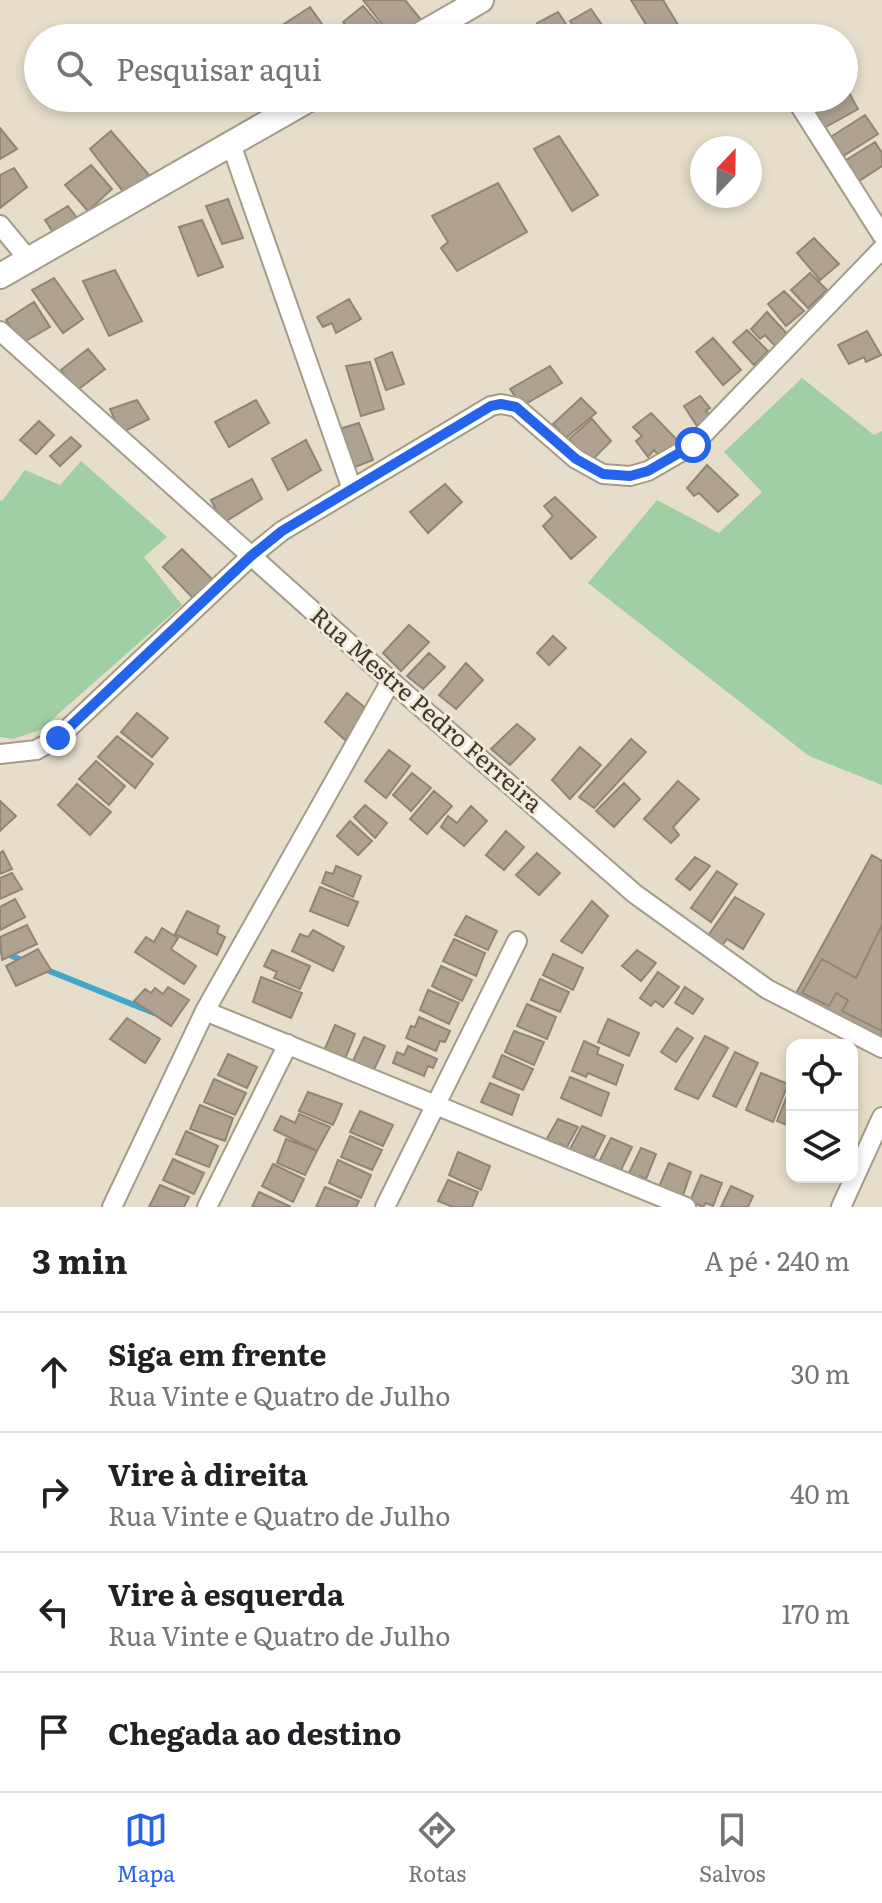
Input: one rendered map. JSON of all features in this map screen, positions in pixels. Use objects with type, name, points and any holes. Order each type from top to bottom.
[{"type":"street","points":[[435,24],[464,4]]},
{"type":"street","points":[[0,276],[287,112]]},
{"type":"street","points":[[804,112],[882,235]]},
{"type":"street","points":[[231,144],[352,489]]},
{"type":"street","points":[[0,225],[29,260]]},
{"type":"street","points":[[0,754],[36,750],[58,738],[251,556],[282,531],[491,406],[516,407],[576,459],[603,474],[630,476],[648,471],[693,445],[882,249]]},
{"type":"street","name":"Rua Mestre Pedro Ferreira","points":[[0,331],[391,681],[635,894],[767,989],[882,1048]]},
{"type":"street","points":[[112,1207],[205,1011],[391,681]]},
{"type":"street","points":[[385,1207],[517,941]]},
{"type":"street","points":[[205,1011],[686,1207]]},
{"type":"street","points":[[207,1207],[288,1044]]},
{"type":"street","points":[[841,1207],[882,1117]]},
{"type":"green space","points":[[802,378],[874,435],[882,431],[882,785],[809,756],[588,583],[657,500],[719,533],[762,492],[724,452]]},
{"type":"green space","points":[[81,461],[167,537],[144,557],[182,605],[40,730],[13,739],[0,737],[0,500],[25,470],[60,485]]},
{"type":"building","points":[[363,0],[405,0],[423,22],[420,24],[382,24]]},
{"type":"building","points":[[631,0],[663,0],[678,24],[646,24]]},
{"type":"building","points":[[363,6],[379,24],[345,24],[343,22]]},
{"type":"building","points":[[310,7],[322,24],[284,24]]},
{"type":"building","points":[[591,9],[601,24],[572,24],[570,21]]},
{"type":"building","points":[[558,12],[566,24],[538,24]]},
{"type":"building","points":[[816,112],[853,112],[824,128]]},
{"type":"building","points":[[865,115],[878,134],[840,158],[829,138]]},
{"type":"building","points":[[0,128],[17,149],[0,159]]},
{"type":"building","points":[[111,131],[149,175],[125,194],[90,149]]},
{"type":"building","points":[[559,136],[598,195],[572,211],[534,149]]},
{"type":"building","points":[[875,142],[882,153],[882,166],[856,183],[843,162]]},
{"type":"building","points":[[91,165],[112,189],[88,211],[65,185]]},
{"type":"building","points":[[14,168],[27,187],[0,208],[0,175]]},
{"type":"building","points":[[498,183],[527,232],[457,271],[441,248],[448,242],[432,216]]},
{"type":"building","points":[[228,199],[243,238],[222,244],[206,206]]},
{"type":"building","points":[[68,206],[80,222],[56,237],[45,220]]},
{"type":"building","points":[[202,220],[223,267],[198,276],[179,227]]},
{"type":"building","points":[[814,238],[839,264],[820,280],[797,253]]},
{"type":"building","points":[[115,270],[142,321],[109,336],[83,281]]},
{"type":"building","points":[[810,273],[827,290],[808,308],[791,290]]},
{"type":"building","points":[[54,278],[83,319],[63,333],[32,290]]},
{"type":"building","points":[[784,291],[804,311],[786,326],[768,304]]},
{"type":"building","points":[[349,299],[361,319],[336,333],[332,323],[323,327],[317,317]]},
{"type":"building","points":[[34,302],[50,327],[22,343],[6,320]]},
{"type":"building","points":[[767,312],[789,336],[776,347],[765,335],[760,339],[751,329]]},
{"type":"building","points":[[747,330],[768,351],[754,365],[733,342]]},
{"type":"building","points":[[867,331],[881,355],[866,362],[864,357],[849,364],[838,345]]},
{"type":"building","points":[[713,338],[741,370],[723,385],[696,352]]},
{"type":"building","points":[[88,349],[105,369],[76,391],[61,370]]},
{"type":"building","points":[[392,352],[404,384],[386,390],[375,359]]},
{"type":"building","points":[[370,362],[384,409],[361,416],[346,366]]},
{"type":"building","points":[[550,366],[562,383],[522,406],[510,389]]},
{"type":"building","points":[[700,396],[710,408],[706,411],[711,417],[697,426],[684,406]]},
{"type":"building","points":[[581,398],[596,413],[566,438],[553,424]]},
{"type":"building","points":[[137,400],[149,419],[121,433],[110,409]]},
{"type":"building","points":[[256,400],[269,423],[229,447],[215,422]]},
{"type":"building","points":[[651,413],[679,442],[661,458],[654,450],[648,457],[636,441],[642,436],[633,427]]},
{"type":"building","points":[[592,419],[611,441],[590,462],[569,439]]},
{"type":"building","points":[[39,421],[54,435],[36,454],[20,440]]},
{"type":"building","points":[[359,423],[373,460],[350,469],[336,430]]},
{"type":"building","points":[[71,437],[81,446],[60,466],[50,456]]},
{"type":"building","points":[[306,440],[321,470],[288,490],[272,459]]},
{"type":"building","points":[[707,465],[738,495],[718,512],[699,493],[694,496],[687,488]]},
{"type":"building","points":[[252,479],[262,499],[223,523],[211,500]]},
{"type":"building","points":[[445,484],[462,502],[428,533],[410,512]]},
{"type":"building","points":[[555,497],[596,537],[571,559],[543,526],[553,516],[544,506]]},
{"type":"building","points":[[182,549],[215,582],[196,601],[163,567]]},
{"type":"building","points":[[409,625],[429,642],[401,671],[383,653]]},
{"type":"building","points":[[553,636],[566,648],[549,665],[537,653]]},
{"type":"building","points":[[429,653],[445,667],[423,689],[407,676]]},
{"type":"building","points":[[466,663],[483,680],[456,709],[439,695]]},
{"type":"building","points":[[347,693],[368,710],[345,740],[325,722]]},
{"type":"building","points":[[137,713],[168,738],[152,757],[121,732]]},
{"type":"building","points":[[517,724],[535,739],[510,765],[491,749]]},
{"type":"building","points":[[117,736],[153,764],[135,788],[98,757]]},
{"type":"building","points":[[631,739],[646,752],[594,808],[579,797]]},
{"type":"building","points":[[580,747],[601,765],[570,799],[552,780]]},
{"type":"building","points":[[389,750],[410,766],[386,798],[365,781]]},
{"type":"building","points":[[96,761],[125,786],[109,805],[79,779]]},
{"type":"building","points":[[412,773],[431,788],[411,811],[393,795]]},
{"type":"building","points":[[678,781],[699,799],[673,827],[679,835],[671,843],[644,819]]},
{"type":"building","points":[[624,783],[640,799],[614,827],[596,811]]},
{"type":"building","points":[[77,784],[111,812],[90,835],[58,805]]},
{"type":"building","points":[[434,791],[452,806],[427,834],[410,819]]},
{"type":"building","points":[[0,801],[16,816],[0,831]]},
{"type":"building","points":[[365,805],[387,823],[375,838],[354,817]]},
{"type":"building","points":[[471,806],[487,821],[464,846],[441,827],[448,816],[457,823]]},
{"type":"building","points":[[350,821],[372,841],[358,855],[337,836]]},
{"type":"building","points":[[506,831],[524,847],[504,870],[486,855]]},
{"type":"building","points":[[3,851],[12,869],[0,874],[0,853]]},
{"type":"building","points":[[537,853],[560,873],[539,895],[516,875]]},
{"type":"building","points":[[872,855],[882,861],[882,1040],[794,997]]},
{"type":"building","points":[[695,857],[710,866],[690,890],[676,879]]},
{"type":"building","points":[[336,866],[361,876],[353,897],[322,883],[326,872],[333,874]]},
{"type":"building","points":[[717,871],[737,884],[711,922],[691,908]]},
{"type":"building","points":[[12,873],[22,889],[0,899],[0,878]]},
{"type":"building","points":[[320,887],[358,902],[348,926],[310,911]]},
{"type":"building","points":[[735,897],[764,914],[743,949],[727,939],[720,948],[707,937]]},
{"type":"building","points":[[15,899],[25,917],[0,930],[0,907]]},
{"type":"building","points":[[592,901],[608,916],[582,953],[561,941]]},
{"type":"building","points":[[187,911],[219,926],[217,933],[225,937],[217,955],[175,934]]},
{"type":"building","points":[[466,916],[497,931],[488,950],[455,935]]},
{"type":"building","points":[[27,925],[37,944],[2,960],[0,937]]},
{"type":"building","points":[[882,925],[882,1031],[842,1011],[848,1000],[836,993],[829,1006],[802,993],[822,959],[856,978]]},
{"type":"building","points":[[162,928],[178,938],[171,949],[196,966],[184,984],[135,952],[146,937],[154,942]]},
{"type":"building","points":[[313,930],[344,947],[333,971],[292,951],[300,934],[308,937]]},
{"type":"building","points":[[454,939],[485,953],[476,976],[443,961]]},
{"type":"building","points":[[38,949],[51,970],[16,986],[6,966]]},
{"type":"building","points":[[272,950],[310,966],[300,989],[274,978],[277,972],[264,966]]},
{"type":"building","points":[[637,950],[656,963],[641,981],[622,966]]},
{"type":"building","points":[[553,954],[583,968],[573,990],[543,975]]},
{"type":"building","points":[[441,966],[472,980],[462,1001],[432,986]]},
{"type":"building","points":[[658,972],[679,987],[663,1007],[655,1001],[651,1006],[640,998]]},
{"type":"building","points":[[261,977],[302,993],[291,1018],[253,1002]]},
{"type":"building","points":[[540,979],[569,992],[560,1012],[531,1000]]},
{"type":"building","points":[[168,987],[189,1000],[171,1026],[134,1001],[145,989],[151,993],[155,988],[163,994]]},
{"type":"building","points":[[685,987],[703,999],[693,1014],[675,1003]]},
{"type":"building","points":[[428,990],[459,1003],[449,1024],[420,1010]]},
{"type":"building","points":[[527,1004],[556,1017],[547,1039],[517,1026]]},
{"type":"building","points":[[419,1017],[450,1031],[445,1042],[440,1041],[436,1051],[406,1038]]},
{"type":"building","points":[[127,1018],[160,1039],[145,1063],[110,1039]]},
{"type":"building","points":[[608,1019],[639,1033],[629,1056],[598,1042]]},
{"type":"building","points":[[335,1025],[355,1034],[345,1059],[324,1051]]},
{"type":"building","points":[[677,1028],[693,1038],[676,1062],[661,1052]]},
{"type":"building","points":[[514,1031],[544,1042],[534,1065],[505,1052]]},
{"type":"building","points":[[705,1036],[728,1048],[698,1099],[675,1089]]},
{"type":"building","points":[[364,1037],[385,1046],[373,1072],[352,1063]]},
{"type":"building","points":[[584,1041],[599,1048],[597,1054],[623,1065],[616,1085],[588,1073],[586,1077],[572,1071]]},
{"type":"building","points":[[408,1046],[437,1059],[433,1068],[428,1066],[424,1076],[393,1063],[397,1052],[404,1055]]},
{"type":"building","points":[[735,1052],[758,1063],[736,1107],[713,1096]]},
{"type":"building","points":[[228,1054],[257,1067],[247,1088],[218,1075]]},
{"type":"building","points":[[502,1055],[533,1069],[523,1090],[493,1077]]},
{"type":"building","points":[[761,1073],[786,1083],[773,1122],[746,1110]]},
{"type":"building","points":[[570,1077],[609,1093],[601,1116],[561,1098]]},
{"type":"building","points":[[214,1079],[246,1093],[235,1115],[204,1102]]},
{"type":"building","points":[[490,1083],[519,1095],[512,1115],[481,1102]]},
{"type":"building","points":[[308,1092],[342,1104],[333,1125],[299,1111]]},
{"type":"building","points":[[786,1098],[786,1125],[777,1121]]},
{"type":"building","points":[[200,1105],[233,1118],[225,1141],[190,1129]]},
{"type":"building","points":[[360,1111],[393,1125],[383,1146],[350,1132]]},
{"type":"building","points":[[299,1114],[330,1127],[317,1151],[274,1130],[281,1116],[295,1123]]},
{"type":"building","points":[[558,1119],[578,1127],[567,1147],[545,1142]]},
{"type":"building","points":[[582,1126],[605,1136],[594,1158],[587,1155],[585,1159],[569,1151]]},
{"type":"building","points":[[186,1131],[218,1146],[209,1167],[176,1154]]},
{"type":"building","points":[[350,1136],[382,1150],[372,1170],[341,1157]]},
{"type":"building","points":[[611,1138],[632,1147],[621,1170],[598,1164]]},
{"type":"building","points":[[286,1139],[317,1151],[305,1175],[277,1163]]},
{"type":"building","points":[[641,1148],[656,1154],[646,1179],[640,1176],[638,1180],[628,1175]]},
{"type":"building","points":[[458,1152],[490,1166],[481,1190],[449,1175]]},
{"type":"building","points":[[173,1159],[204,1173],[194,1194],[163,1180]]},
{"type":"building","points":[[338,1160],[371,1175],[361,1198],[329,1183]]},
{"type":"building","points":[[669,1163],[691,1172],[683,1195],[658,1189]]},
{"type":"building","points":[[273,1164],[304,1179],[293,1202],[262,1186]]},
{"type":"building","points":[[701,1175],[722,1183],[713,1206],[706,1203],[703,1207],[690,1201]]},
{"type":"building","points":[[448,1180],[478,1192],[472,1207],[453,1207],[438,1201]]},
{"type":"building","points":[[160,1185],[189,1197],[184,1207],[149,1207]]},
{"type":"building","points":[[731,1186],[753,1196],[748,1207],[721,1207]]},
{"type":"building","points":[[325,1187],[359,1201],[356,1207],[316,1207]]},
{"type":"building","points":[[259,1192],[291,1207],[252,1207]]},
{"type":"waterway","points":[[0,951],[24,961]]},
{"type":"waterway","points":[[42,968],[154,1013]]},
{"type":"route","points":[[58,738],[251,556],[282,531],[491,406],[516,407],[576,459],[603,474],[630,476],[648,471],[693,445]]}]
